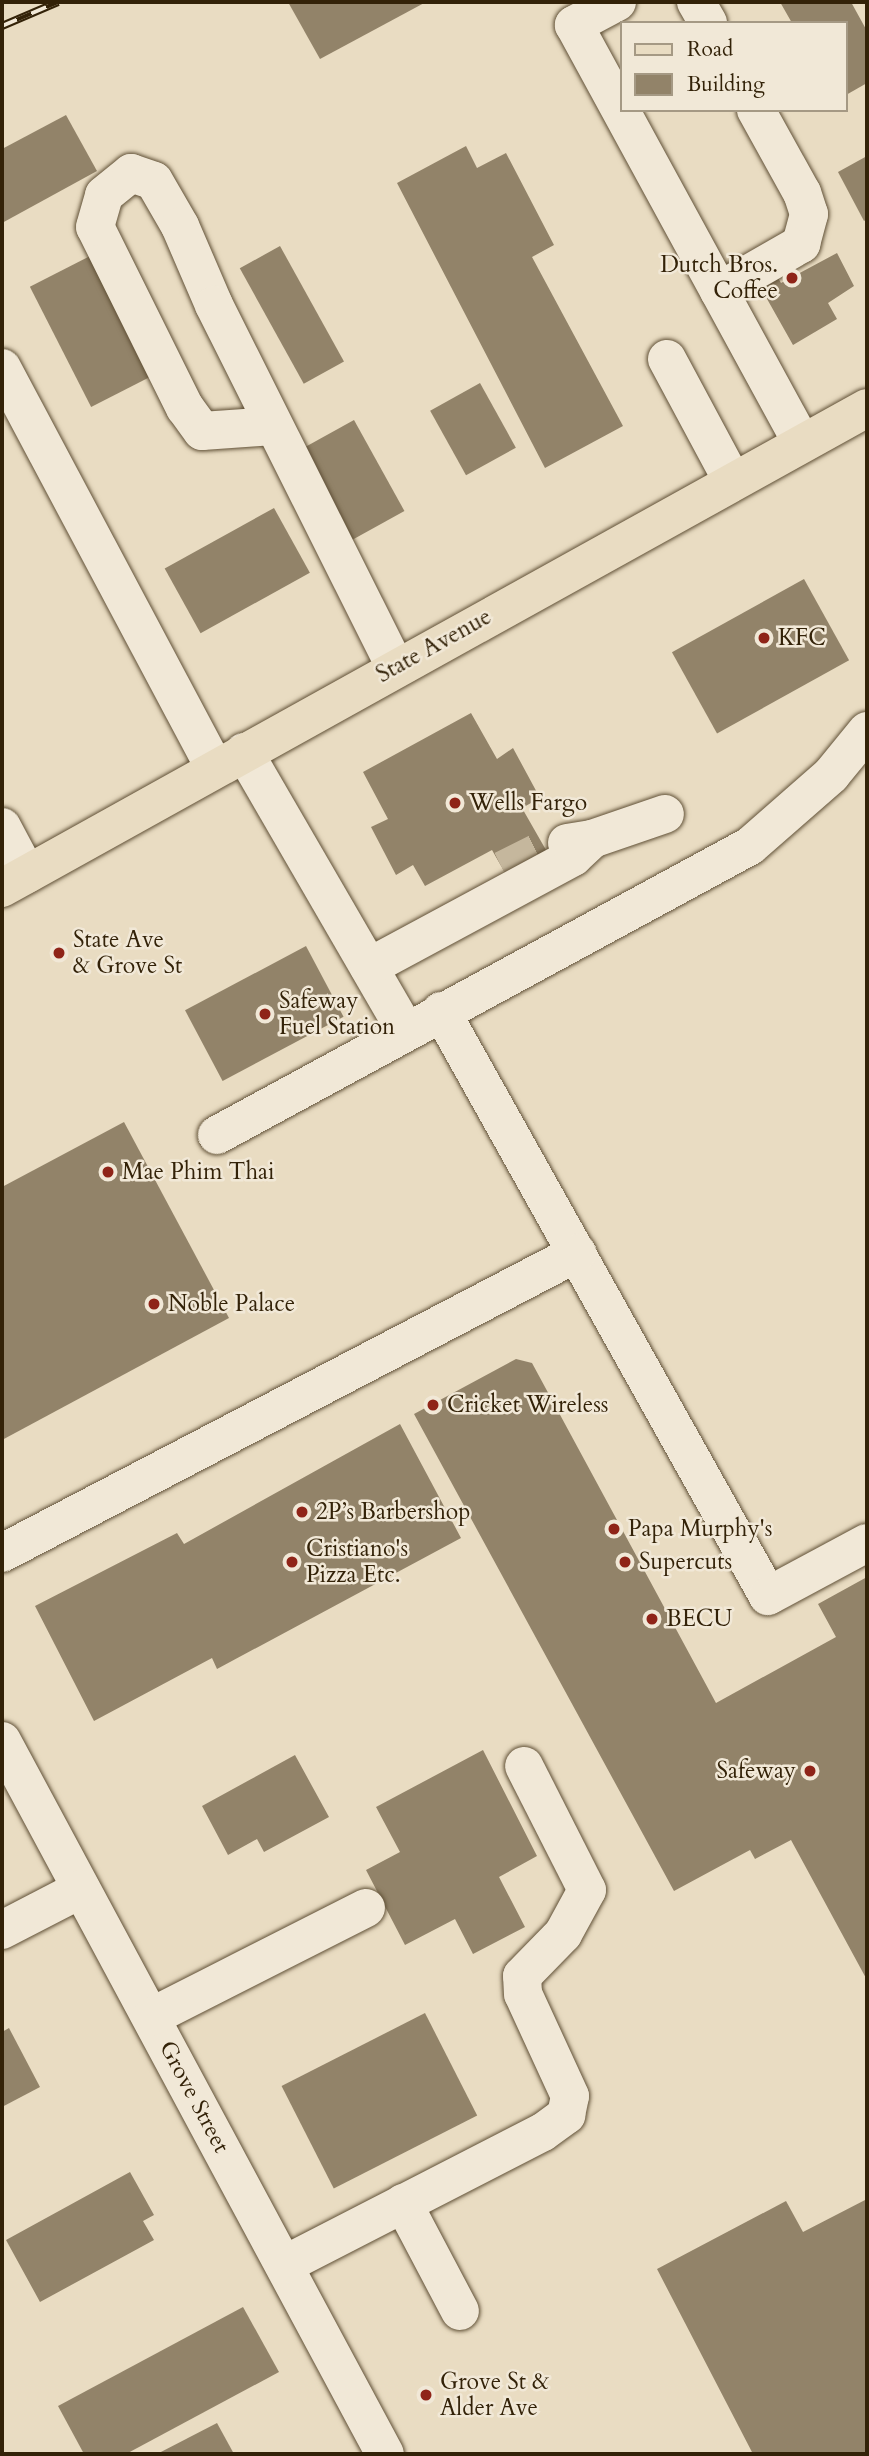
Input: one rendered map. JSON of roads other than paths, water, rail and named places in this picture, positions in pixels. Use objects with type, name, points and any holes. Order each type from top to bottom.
[{"type":"main road","name":"State Avenue","points":[[14,881],[732,480],[867,408]]},
{"type":"street","points":[[617,2],[574,25],[620,109]]},
{"type":"street","points":[[696,2],[707,21]]},
{"type":"street","points":[[622,112],[802,443]]},
{"type":"street","points":[[719,290],[801,244],[809,214],[802,193],[757,112]]},
{"type":"street","points":[[273,426],[202,431],[185,408],[95,227],[103,195],[131,173],[154,181],[180,226],[214,305],[273,426],[396,668]]},
{"type":"street","points":[[667,359],[732,480]]},
{"type":"street","points":[[2,368],[230,760],[363,957],[406,1031]]},
{"type":"street","points":[[218,1135],[441,1011],[750,846],[831,775],[867,731]]},
{"type":"street","points":[[545,849],[592,839],[665,814]]},
{"type":"street","points":[[2,827],[14,881]]},
{"type":"street","points":[[363,957],[573,857],[592,839]]},
{"type":"street","points":[[363,957],[503,870]]},
{"type":"street","points":[[441,1011],[768,1595],[867,1543]]},
{"type":"street","points":[[2,1553],[577,1253]]},
{"type":"street","name":"Grove Street","points":[[2,1741],[385,2454]]},
{"type":"street","points":[[284,2265],[543,2132],[566,2115],[570,2096],[523,1994],[522,1976],[563,1934],[587,1890],[524,1766]]},
{"type":"street","points":[[2,1930],[81,1889]]},
{"type":"street","points":[[151,2017],[366,1908]]},
{"type":"street","points":[[403,2203],[460,2311]]},
{"type":"tunnel","points":[[503,870],[545,849]]},
{"type":"railway","points":[[2,26],[58,2]]},
{"type":"place","name":"Dutch Bros. Coffee","points":[[792,278]]},
{"type":"place","name":"KFC","points":[[764,638]]},
{"type":"place","name":"Wells Fargo","points":[[455,803]]},
{"type":"place","name":"State Ave & Grove St","points":[[59,953]]},
{"type":"place","name":"Safeway Fuel Station","points":[[265,1014]]},
{"type":"place","name":"Mae Phim Thai","points":[[108,1172]]},
{"type":"place","name":"Noble Palace","points":[[154,1304]]},
{"type":"place","name":"Cricket Wireless","points":[[433,1405]]},
{"type":"place","name":"2P’s Barbershop","points":[[302,1512]]},
{"type":"place","name":"Papa Murphy's","points":[[614,1529]]},
{"type":"place","name":"Cristiano's Pizza Etc.","points":[[292,1562]]},
{"type":"place","name":"Supercuts","points":[[625,1562]]},
{"type":"place","name":"BECU","points":[[652,1619]]},
{"type":"place","name":"Safeway","points":[[810,1771]]},
{"type":"place","name":"Grove St & Alder Ave","points":[[426,2395]]}]
